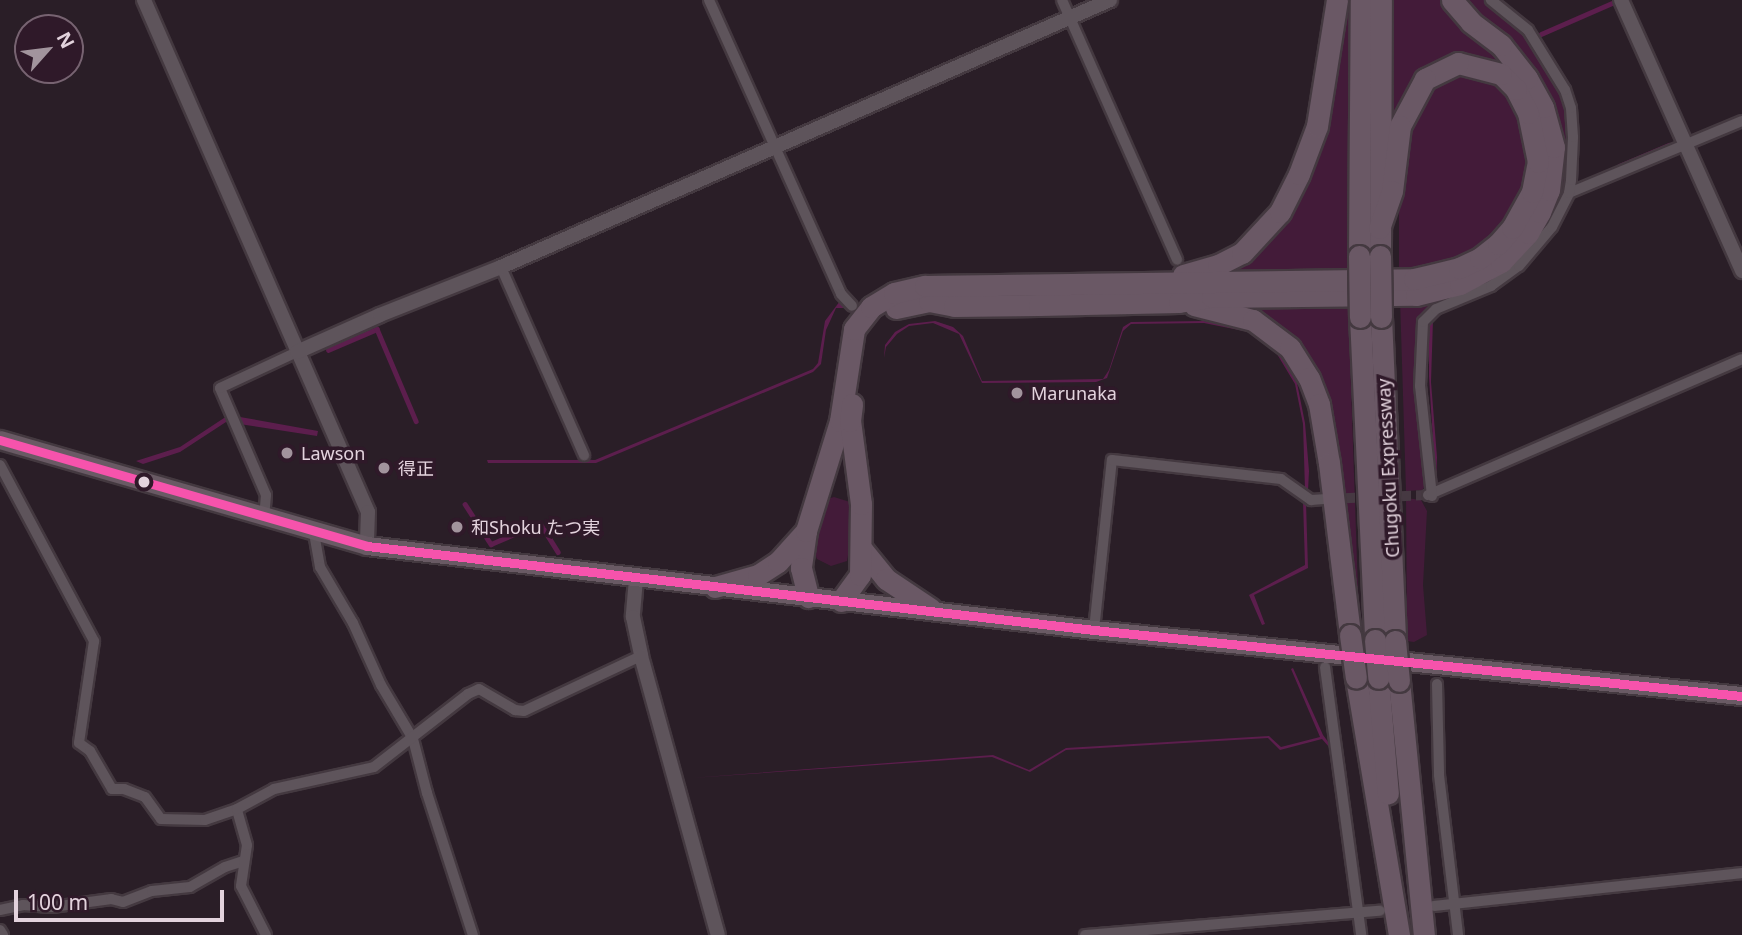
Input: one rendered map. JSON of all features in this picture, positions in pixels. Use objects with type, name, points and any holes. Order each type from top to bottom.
[{"type":"highway","points":[[1147,284],[1218,265],[1242,253],[1280,212],[1299,174],[1317,127],[1337,0]]},
{"type":"highway","name":"Chugoku Expressway","points":[[1361,0],[1385,641],[1378,679],[1401,935]]},
{"type":"highway","name":"Chugoku Expressway","points":[[1370,256],[1379,228],[1381,0]]},
{"type":"highway","points":[[841,601],[860,575],[861,504],[850,421],[862,336],[877,317],[904,304],[929,301],[954,306],[1179,302],[1212,297],[1416,295],[1460,284],[1501,262],[1528,233],[1549,190],[1554,147],[1543,107],[1527,78],[1501,45],[1471,22],[1452,0]]},
{"type":"highway","points":[[808,597],[800,568],[806,531],[840,421],[854,329],[871,307],[894,293],[925,286],[1414,279],[1459,268],[1480,258],[1498,244],[1523,210],[1532,192],[1538,162],[1528,113],[1516,89],[1501,74],[1458,63],[1425,79],[1400,125],[1392,191],[1379,228]]},
{"type":"highway","points":[[1179,302],[1253,320],[1290,348],[1309,378],[1319,404],[1329,463],[1350,635],[1378,679]]},
{"type":"highway","points":[[715,587],[758,575],[778,562],[806,531]]},
{"type":"highway","points":[[861,548],[886,579],[931,609]]},
{"type":"highway","name":"Chugoku Expressway","points":[[1378,679],[1424,935]]},
{"type":"main road","points":[[0,441],[367,546],[636,579],[931,609],[1094,630],[1742,696]]},
{"type":"street","points":[[144,0],[368,512],[367,546]]},
{"type":"street","points":[[709,0],[841,294],[852,306]]},
{"type":"street","points":[[1062,0],[1177,260]]},
{"type":"street","points":[[264,518],[266,495],[220,388],[380,314],[501,267],[1110,0]]},
{"type":"street","points":[[1491,0],[1528,30],[1565,90],[1571,108],[1573,137],[1569,193],[1552,227],[1519,266],[1491,286],[1436,309],[1423,322],[1420,386],[1429,495],[1742,359]]},
{"type":"street","points":[[1620,0],[1742,271]]},
{"type":"street","points":[[1569,193],[1742,121]]},
{"type":"street","points":[[501,267],[584,455]]},
{"type":"street","points":[[1094,630],[1112,460],[1281,479],[1311,499],[1327,499]]},
{"type":"street","points":[[0,465],[94,641],[79,743],[90,751],[112,789],[124,789],[145,797],[160,819],[205,820],[237,809],[274,789],[374,767],[468,694],[479,690],[515,710],[524,710],[641,656]]},
{"type":"street","points":[[314,533],[320,567],[353,624],[381,685],[413,739],[430,806],[473,935]]},
{"type":"street","points":[[636,579],[633,617],[641,656],[718,935]]},
{"type":"street","points":[[1325,667],[1362,935]]},
{"type":"street","points":[[1437,684],[1439,775],[1458,935]]},
{"type":"street","points":[[237,809],[247,845],[241,886],[266,935]]},
{"type":"street","points":[[0,910],[23,905],[52,907],[111,899],[122,902],[152,891],[190,887],[226,867],[243,861]]},
{"type":"street","points":[[1434,906],[1742,873]]},
{"type":"street","points":[[1085,935],[1380,911]]},
{"type":"street","points":[[0,930],[3,935]]},
{"type":"shaded area","points":[[1345,0],[1351,0],[1348,276],[1204,276],[1290,209]]},
{"type":"shaded area","points":[[1394,0],[1443,0],[1512,71],[1490,60],[1468,56],[1448,60],[1391,130]]},
{"type":"shaded area","points":[[1460,0],[1485,0],[1531,41],[1562,91],[1570,161],[1562,198],[1549,225],[1517,262],[1495,280],[1433,305],[1420,319],[1427,484],[1422,490],[1406,491],[1400,299],[1455,291],[1559,146]]},
{"type":"shaded area","points":[[1475,72],[1510,92],[1532,145],[1518,211],[1473,255],[1399,274],[1399,182],[1409,123],[1429,89],[1445,76]]},
{"type":"shaded area","points":[[1568,203],[1556,232],[1528,265],[1491,293],[1441,313],[1433,320],[1431,382],[1437,457],[1436,488],[1429,377],[1429,323],[1438,312],[1527,263],[1548,239]]},
{"type":"shaded area","points":[[840,301],[846,308],[836,308],[826,330],[821,364],[813,372],[596,463],[488,463],[487,460],[595,460],[813,369],[818,363],[825,321]]},
{"type":"shaded area","points":[[1215,301],[1348,301],[1359,618],[1316,377]]},
{"type":"shaded area","points":[[935,321],[953,327],[963,336],[982,381],[1103,379],[1109,370],[1123,327],[1131,322],[1204,321],[1249,330],[1279,353],[1297,383],[1305,423],[1308,491],[1305,490],[1303,424],[1295,384],[1277,354],[1249,332],[1204,323],[1131,324],[1123,331],[1107,378],[1096,382],[982,383],[959,334],[933,323],[909,326],[897,334],[886,347],[884,358],[885,345],[895,332],[909,324]]},
{"type":"shaded area","points":[[240,417],[318,431],[317,436],[226,422],[180,452],[143,464],[136,461],[180,447],[224,418]]},
{"type":"shaded area","points":[[834,497],[850,502],[853,526],[847,561],[831,566],[817,559],[813,548],[824,500]]},
{"type":"shaded area","points":[[1406,498],[1421,500],[1427,511],[1423,585],[1427,635],[1414,642],[1407,641]]},
{"type":"shaded area","points":[[1303,501],[1306,502],[1308,568],[1254,595],[1265,624],[1262,625],[1249,595],[1305,565]]},
{"type":"shaded area","points":[[1293,668],[1323,735],[1332,747],[1358,935],[1354,927],[1333,767],[1329,747],[1322,739],[1280,750],[1268,738],[1066,750],[1030,772],[992,757],[691,778],[993,755],[1029,770],[1066,748],[1269,736],[1281,747],[1320,737],[1291,669]]},
{"type":"waterway","points":[[1541,34],[1612,3]]},
{"type":"waterway","points":[[1619,166],[1669,145]]},
{"type":"waterway","points":[[328,350],[377,329],[416,421]]},
{"type":"waterway","points":[[465,504],[491,544],[540,523],[558,552]]},
{"type":"tunnel","points":[[1386,497],[1425,495]]},
{"type":"tunnel","points":[[1330,499],[1370,497]]},
{"type":"transit line","points":[[0,440],[367,546],[1094,630],[1742,696]]},
{"type":"place","name":"Marunaka","points":[[1017,393]]},
{"type":"place","name":"Lawson","points":[[287,453]]},
{"type":"place","name":"得正","points":[[384,468]]},
{"type":"place","name":"和Shoku たつ実","points":[[457,527]]}]
